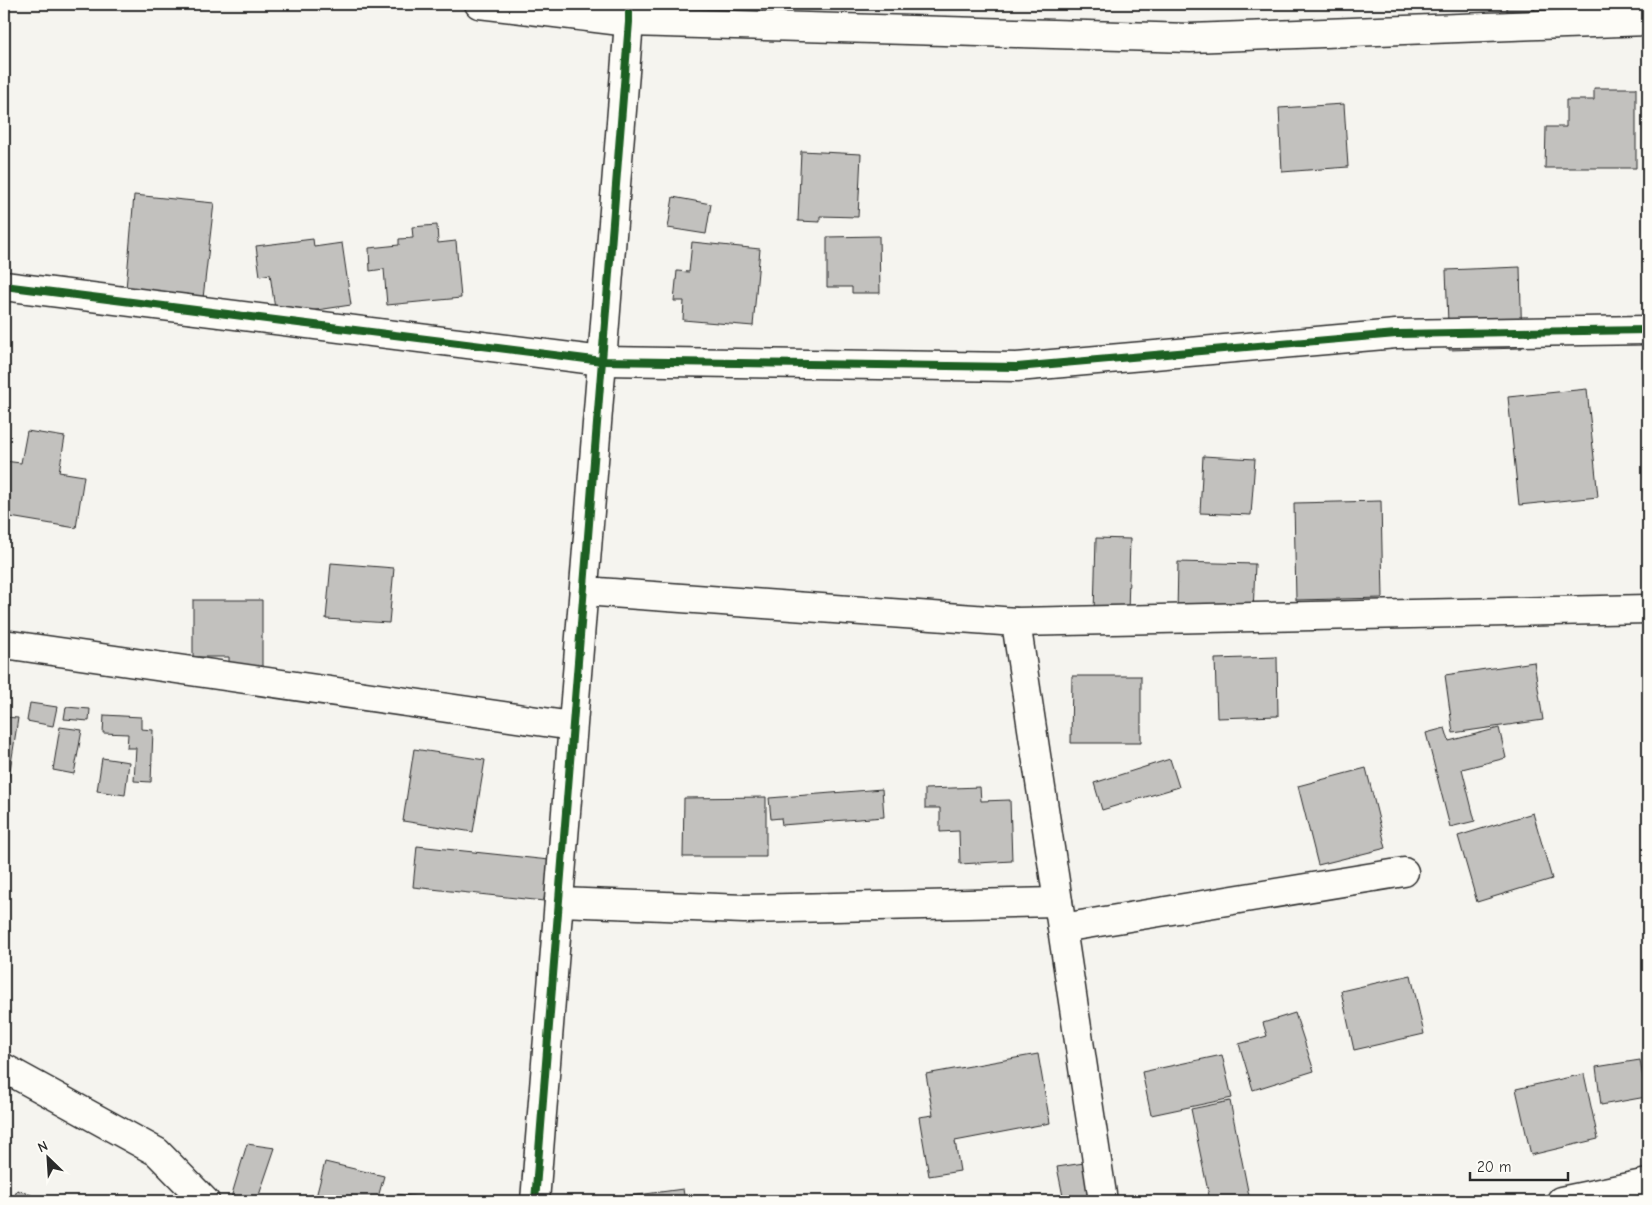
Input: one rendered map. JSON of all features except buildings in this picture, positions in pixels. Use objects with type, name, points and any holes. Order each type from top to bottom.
[{"type":"street","points":[[479,4],[629,13],[1190,38],[1648,21]]},
{"type":"street","points":[[535,1201],[629,13]]},
{"type":"street","points":[[4,286],[602,361],[1017,367],[1396,334],[1648,330]]},
{"type":"street","points":[[584,591],[1016,622],[1648,609]]},
{"type":"street","points":[[1016,622],[1103,1201]]},
{"type":"street","points":[[4,644],[572,726]]},
{"type":"street","points":[[559,902],[744,909],[1060,915],[1404,872]]},
{"type":"street","points":[[4,1068],[157,1152],[205,1201]]},
{"type":"street","points":[[1561,1201],[1648,1183]]},
{"type":"cycle path","points":[[535,1201],[629,4]]},
{"type":"cycle path","points":[[4,286],[602,361],[1017,367],[1396,334],[1648,330]]}]
